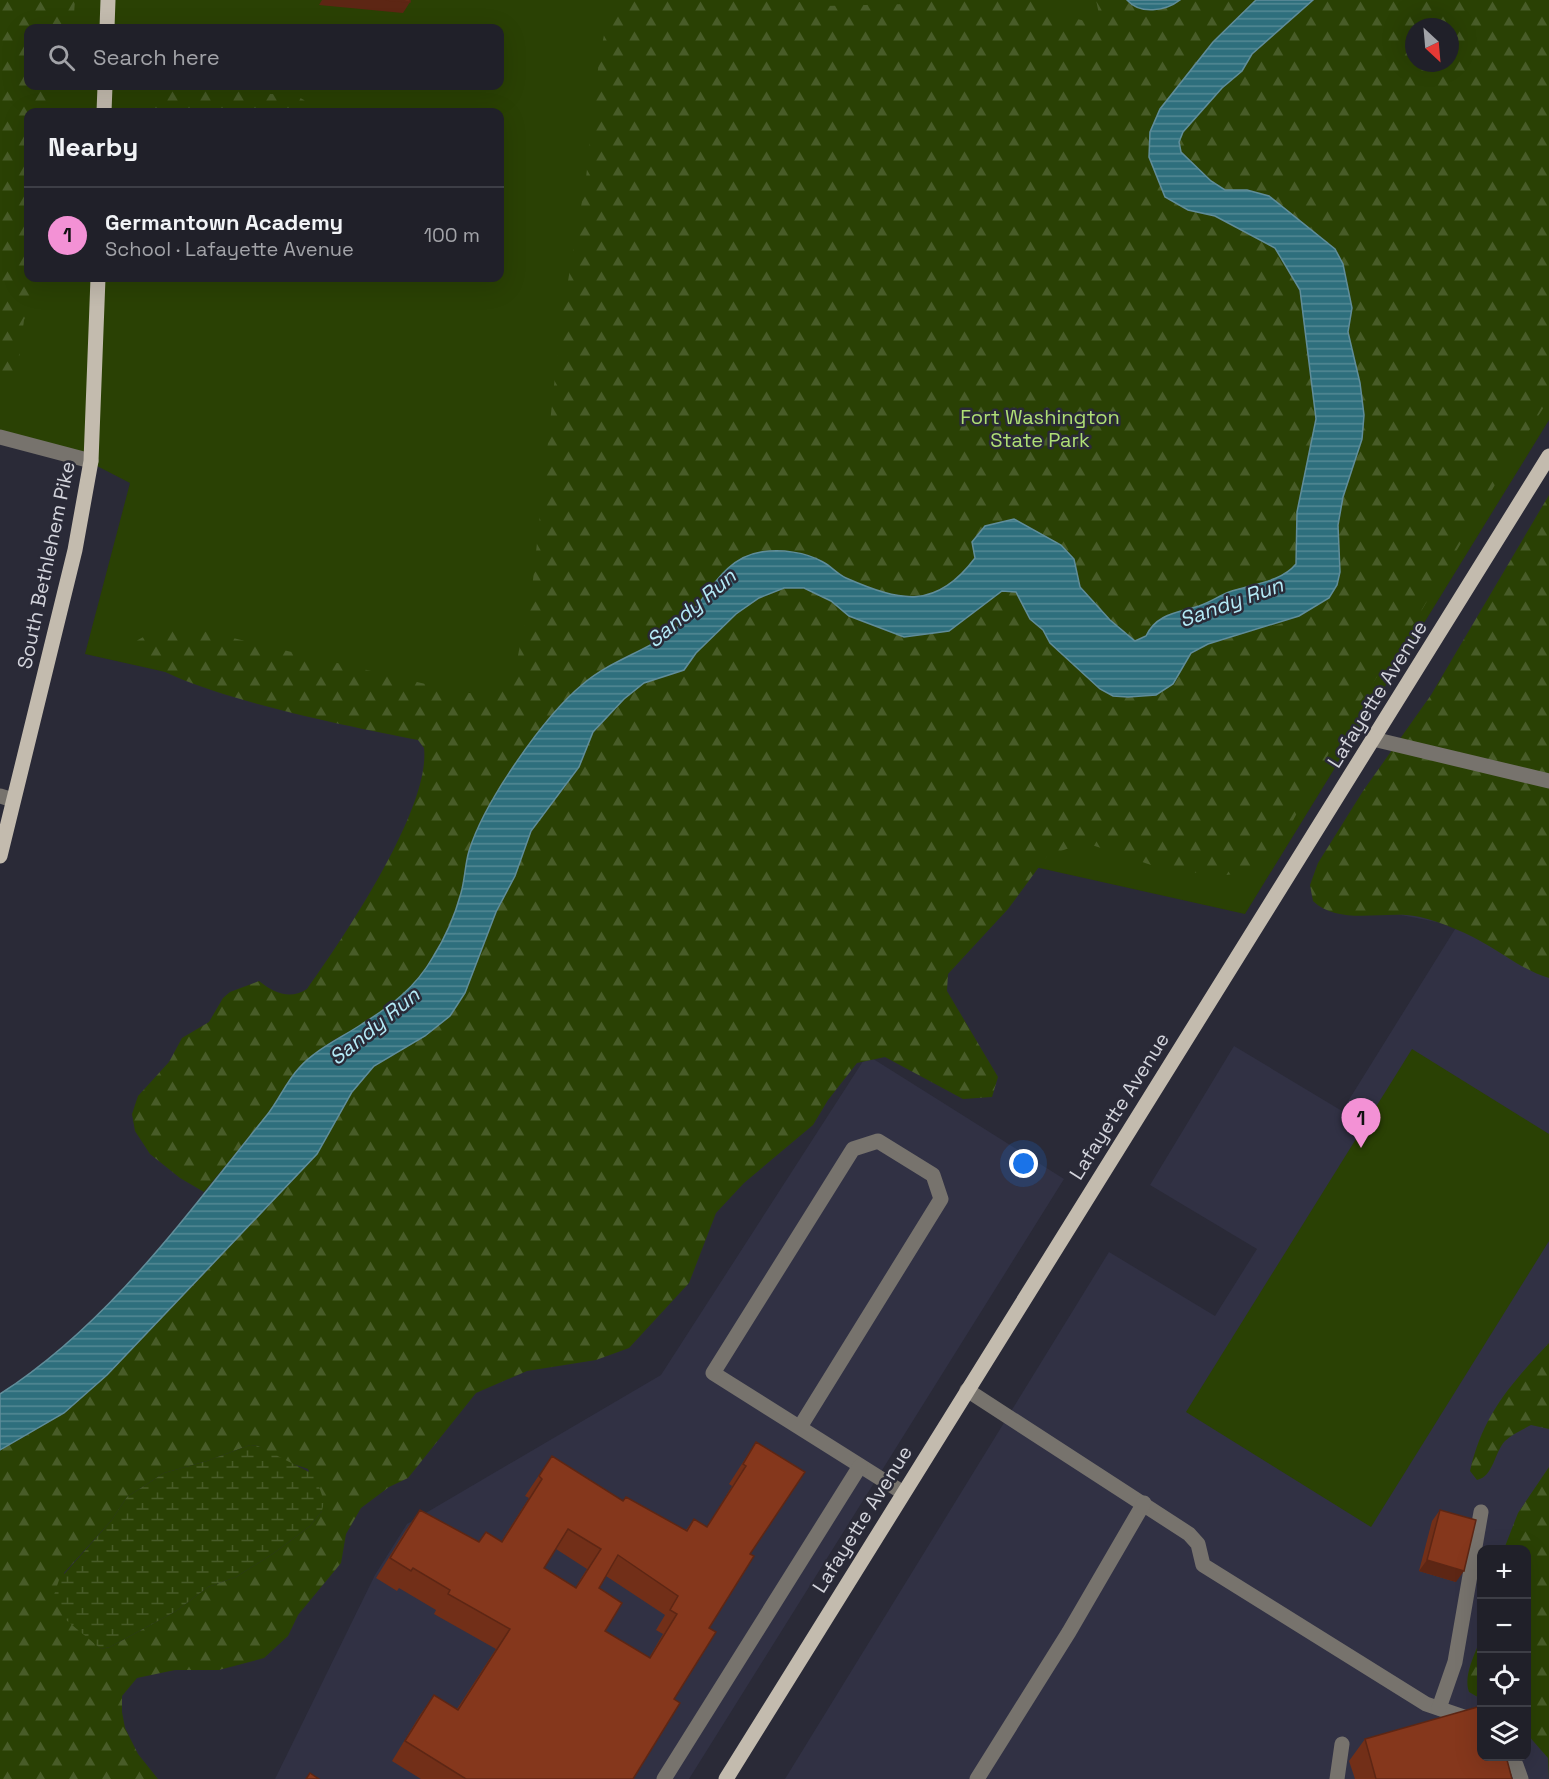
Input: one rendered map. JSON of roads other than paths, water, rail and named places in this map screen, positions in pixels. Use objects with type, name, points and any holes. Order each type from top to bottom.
[{"type":"main road","points":[[107,24],[108,0]]},
{"type":"main road","points":[[104,108],[105,90]]},
{"type":"main road","name":"South Bethlehem Pike","points":[[0,855],[7,798],[75,550],[91,461],[98,282]]},
{"type":"main road","name":"Lafayette Avenue","points":[[726,1779],[902,1492],[1549,456]]},
{"type":"lane","points":[[0,437],[91,461]]},
{"type":"lane","points":[[1373,739],[1549,781]]},
{"type":"lane","points":[[800,1427],[940,1199],[933,1175],[878,1141],[854,1149],[713,1373],[902,1492]]},
{"type":"lane","points":[[967,1390],[1189,1534],[1198,1544],[1203,1565],[1426,1704],[1470,1719],[1477,1724]]},
{"type":"lane","points":[[664,1779],[860,1466]]},
{"type":"lane","points":[[977,1779],[1069,1632],[1144,1503]]},
{"type":"lane","points":[[1439,1708],[1455,1662],[1481,1512]]},
{"type":"lane","points":[[1337,1779],[1342,1744]]},
{"type":"lane","points":[[1513,1761],[1521,1779]]},
{"type":"water","points":[[1127,0],[1180,0],[1168,7],[1153,10],[1139,8]]},
{"type":"water","name":"Sandy Run","points":[[1256,0],[1313,0],[1252,54],[1242,71],[1222,88],[1183,132],[1179,142],[1181,152],[1211,181],[1225,190],[1247,190],[1269,196],[1335,249],[1343,264],[1352,308],[1348,332],[1360,383],[1364,415],[1362,439],[1343,497],[1338,525],[1340,572],[1337,585],[1329,598],[1299,616],[1208,644],[1191,653],[1173,684],[1156,695],[1128,697],[1113,696],[1100,689],[1050,643],[1043,630],[1030,619],[1016,592],[1002,591],[949,631],[904,637],[849,616],[831,601],[804,588],[784,588],[759,598],[736,614],[696,653],[684,670],[644,683],[624,699],[593,732],[579,767],[531,831],[515,876],[496,912],[465,993],[450,1016],[425,1036],[374,1066],[352,1092],[317,1154],[107,1375],[64,1413],[0,1450],[0,1394],[40,1366],[77,1335],[111,1301],[176,1229],[267,1115],[290,1079],[306,1061],[393,1003],[419,978],[442,942],[453,918],[459,901],[469,851],[488,809],[517,761],[551,717],[594,675],[657,641],[680,625],[716,581],[735,562],[761,552],[793,552],[816,559],[843,576],[884,592],[901,596],[932,594],[961,575],[975,558],[972,542],[985,526],[1014,519],[1061,545],[1074,559],[1080,587],[1110,620],[1135,641],[1146,636],[1162,618],[1199,606],[1229,592],[1274,579],[1296,564],[1297,512],[1316,419],[1300,290],[1275,248],[1215,216],[1188,210],[1165,197],[1149,157],[1150,132],[1160,109],[1213,42]]},
{"type":"place","name":"Germantown Academy","points":[[1361,1148]]},
{"type":"park label","name":"Fort Washington State Park","points":[[1040,428]]}]
